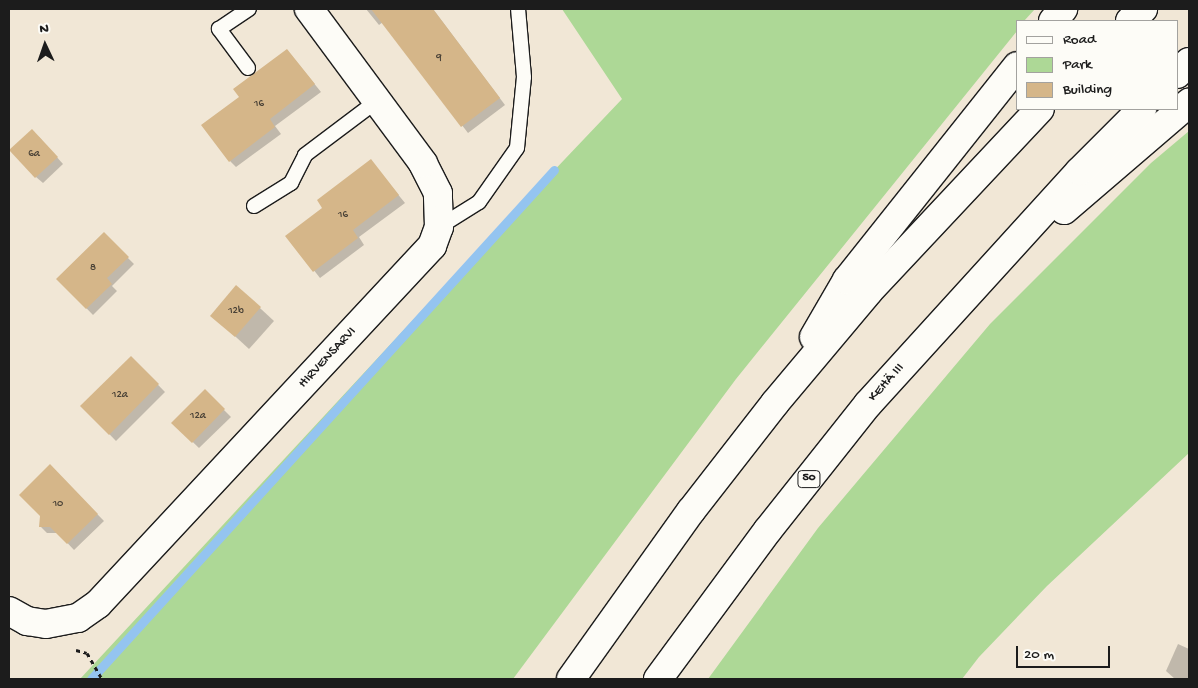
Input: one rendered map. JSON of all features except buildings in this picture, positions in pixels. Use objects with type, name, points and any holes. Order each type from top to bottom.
[{"type":"main road","name":"HIRVENSARVI","points":[[9,611],[27,621],[46,624],[78,618],[98,604],[432,246],[439,227],[438,193],[423,163],[309,9]]},
{"type":"main road","points":[[1054,20],[1063,9]]},
{"type":"main road","points":[[1131,20],[1143,9]]},
{"type":"main road","points":[[1178,73],[1189,62]]},
{"type":"main road","points":[[776,403],[847,280],[1016,67]]},
{"type":"main road","points":[[971,289],[1189,103]]},
{"type":"main road","points":[[571,679],[691,511],[776,403],[868,292],[1039,110]]},
{"type":"main road","name":"KEHÄ III","points":[[658,679],[768,530],[868,404],[1080,171],[1141,110]]},
{"type":"lane","points":[[248,68],[219,29],[249,9]]},
{"type":"lane","points":[[439,227],[479,202],[518,148],[524,77],[518,9]]},
{"type":"lane","points":[[254,206],[291,183],[305,155],[377,101]]},
{"type":"path","points":[[87,652],[102,679]]},
{"type":"green space","points":[[562,9],[1035,9],[1025,20],[1016,20],[1016,32],[736,379],[513,679],[80,679],[452,278],[622,99]]},
{"type":"green space","points":[[1189,131],[1189,453],[1047,586],[979,657],[962,679],[708,679],[818,528],[990,324],[1151,163]]},
{"type":"waterway","points":[[91,679],[554,170]]}]
